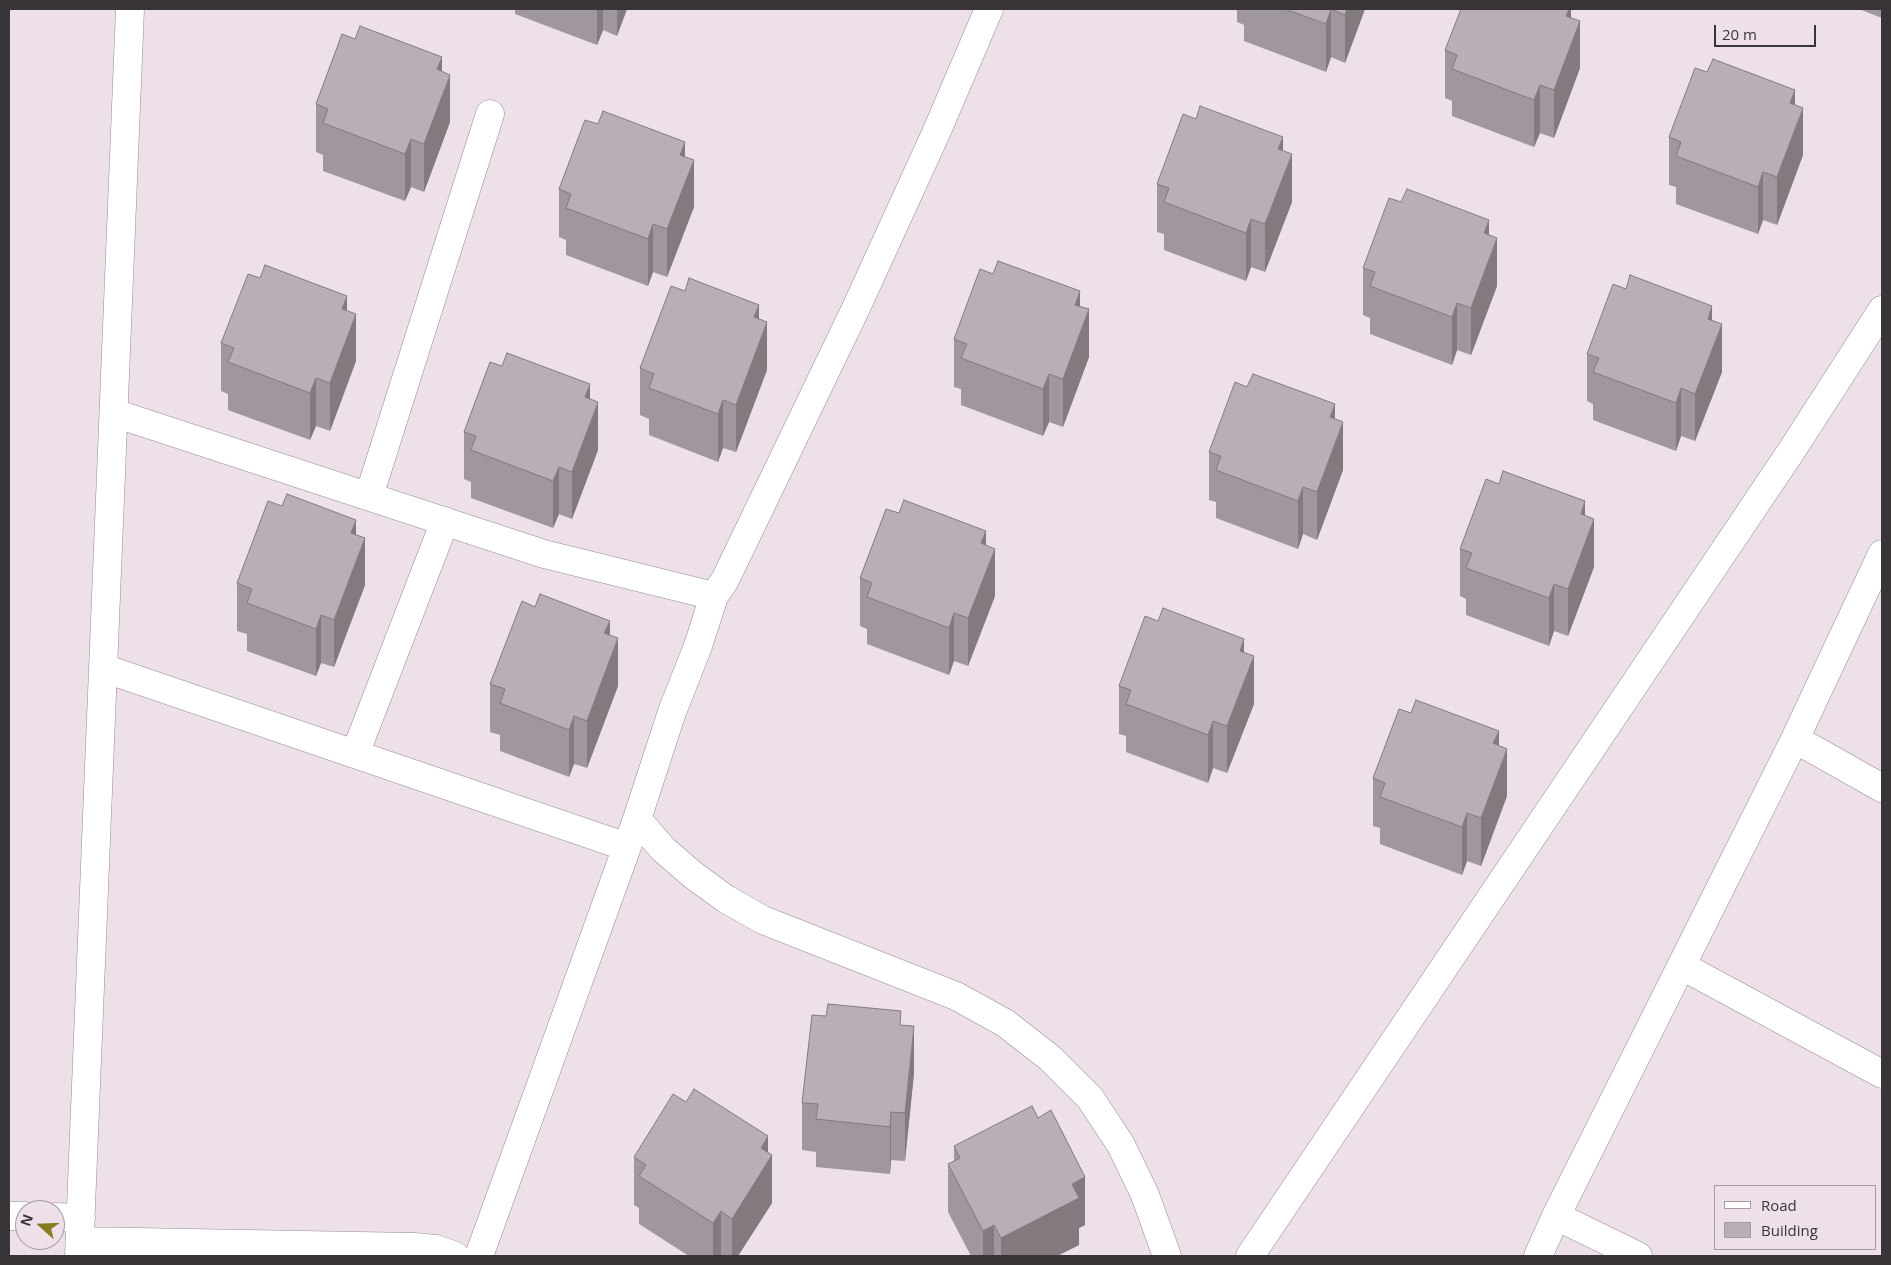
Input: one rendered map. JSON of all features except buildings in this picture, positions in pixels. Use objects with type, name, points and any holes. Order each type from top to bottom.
[{"type":"street","points":[[130,9],[103,668],[74,1233],[414,1247],[436,1249],[455,1256]]},
{"type":"street","points":[[480,1256],[637,819],[672,712],[698,646],[714,596],[725,580],[856,308],[936,133],[989,9]]},
{"type":"street","points":[[369,496],[490,114]]},
{"type":"street","points":[[1250,1256],[1787,458],[1882,310]]},
{"type":"street","points":[[114,413],[544,554],[714,596]]},
{"type":"street","points":[[355,754],[445,521]]},
{"type":"street","points":[[1538,1256],[1556,1216],[1795,739],[1882,554]]},
{"type":"street","points":[[103,668],[627,847]]},
{"type":"street","points":[[1795,739],[1882,788]]},
{"type":"street","points":[[637,819],[663,849],[693,875],[726,899],[771,923],[956,996],[1006,1023],[1050,1058],[1090,1098],[1121,1145],[1146,1196],[1166,1256]]},
{"type":"street","points":[[1682,966],[1882,1074]]},
{"type":"street","points":[[1556,1216],[1638,1256]]}]
